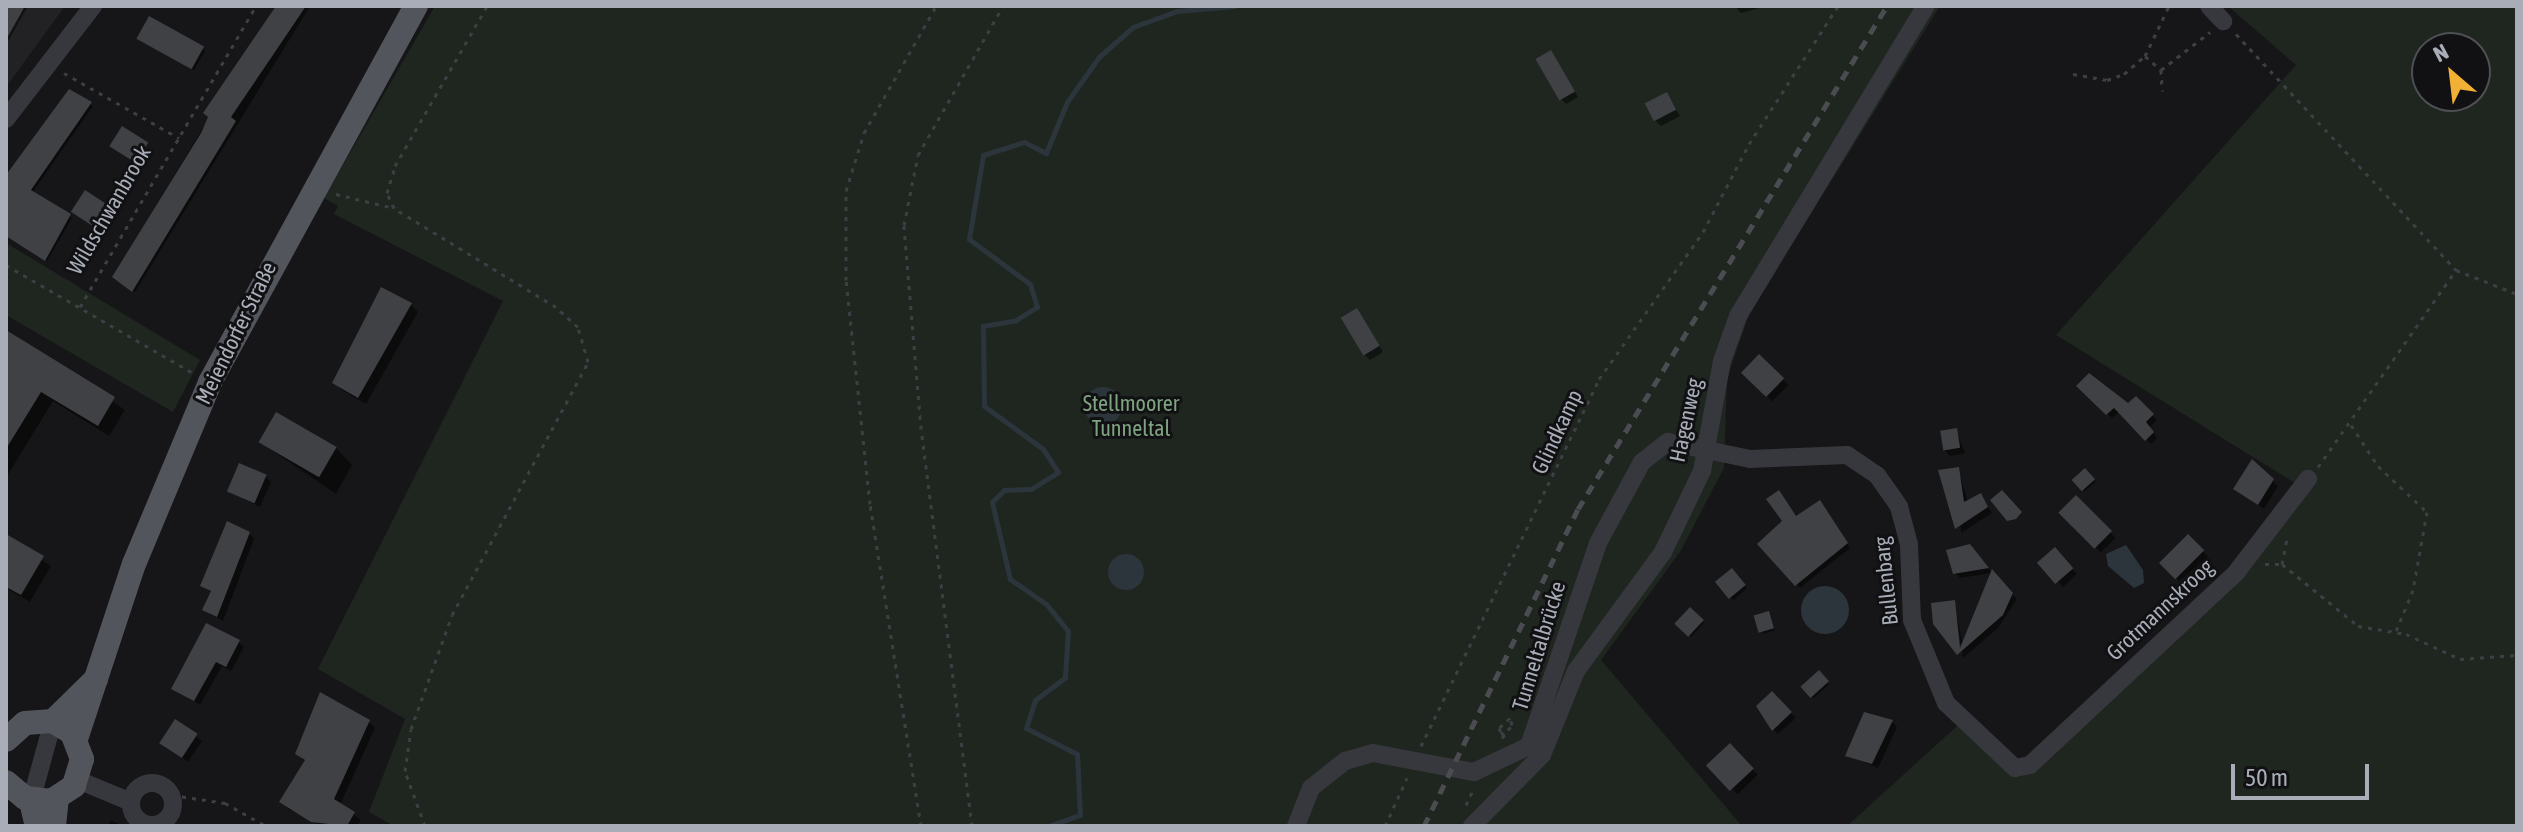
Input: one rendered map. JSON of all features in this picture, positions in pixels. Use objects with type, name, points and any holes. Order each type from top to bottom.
[{"type":"main road","name":"Meiendorfer Straße","points":[[78,780],[76,739],[154,510],[210,382],[416,6]]},
{"type":"main road","name":"Meiendorfer Straße","points":[[53,721],[96,679]]},
{"type":"main road","points":[[8,734],[31,721],[53,721],[76,739]]},
{"type":"main road","points":[[31,801],[57,799],[78,780]]},
{"type":"main road","points":[[6,782],[31,801],[37,826]]},
{"type":"main road","points":[[54,826],[57,799]]},
{"type":"street","points":[[6,119],[93,6]]},
{"type":"street","name":"Hagenweg","points":[[1472,826],[1551,742],[1576,671],[1663,552],[1708,449],[1722,361],[1738,316],[1926,6]]},
{"type":"street","points":[[2209,6],[2223,21]]},
{"type":"street","name":"Tunneltalbrücke","points":[[1296,826],[1322,776],[1360,756],[1474,772],[1521,754],[1542,722],[1598,543],[1651,450],[1676,441],[1708,449]]},
{"type":"street","name":"Bullenbarg","points":[[1708,449],[1750,459],[1847,455],[1890,487],[1909,545],[1912,620],[1946,703],[2015,768],[2030,765]]},
{"type":"street","name":"Grotmannskroog","points":[[2030,765],[2235,574],[2308,479]]},
{"type":"street","points":[[31,801],[53,721]]},
{"type":"street","points":[[78,780],[97,794],[131,802]]},
{"type":"street","points":[[149,783],[172,795],[172,812],[160,823],[137,818],[131,802],[149,783]]},
{"type":"path","name":"Wildschwanbrook","points":[[80,307],[256,6]]},
{"type":"path","points":[[394,208],[388,180],[487,6]]},
{"type":"path","points":[[921,826],[870,504],[846,280],[846,191],[864,133],[936,6]]},
{"type":"path","points":[[972,826],[921,429],[904,225],[918,155],[1003,6]]},
{"type":"path","name":"Glindkamp","points":[[1415,761],[1599,379],[1703,232],[1793,72],[1838,6]]},
{"type":"path","points":[[2073,74],[2114,79],[2145,56],[2169,6]]},
{"type":"path","points":[[2161,70],[2223,21],[2456,270],[2517,294]]},
{"type":"path","points":[[2145,56],[2161,70],[2162,91]]},
{"type":"path","name":"Wildschwanbrook","points":[[48,64],[179,138]]},
{"type":"path","points":[[325,190],[394,208],[556,307],[588,345],[576,391],[452,615],[411,729],[405,771],[425,826]]},
{"type":"path","points":[[6,265],[210,382]]},
{"type":"path","points":[[2308,479],[2351,425],[2456,270]]},
{"type":"path","points":[[2351,425],[2378,466],[2427,512],[2413,590],[2396,631]]},
{"type":"path","points":[[2235,574],[2282,564],[2358,626],[2396,631],[2460,659],[2515,650],[2517,655]]},
{"type":"path","points":[[1508,730],[1510,718],[1499,728],[1508,739]]},
{"type":"path","points":[[1385,826],[1409,774]]},
{"type":"path","points":[[172,795],[225,803],[266,826]]},
{"type":"shaded area","points":[[6,6],[65,6],[6,87]]},
{"type":"shaded area","points":[[1103,387],[1117,392],[1122,406],[1117,420],[1103,425],[1089,420],[1084,406],[1089,392]]},
{"type":"shaded area","points":[[2126,545],[2143,570],[2144,583],[2134,588],[2108,566],[2106,554]]},
{"type":"shaded area","points":[[1126,554],[1139,559],[1144,572],[1139,585],[1126,590],[1113,585],[1108,572],[1113,559]]},
{"type":"shaded area","points":[[1825,586],[1842,593],[1849,610],[1842,627],[1825,634],[1808,627],[1801,610],[1808,593]]},
{"type":"green space","name":"Stellmoorer Tunneltal","points":[[435,6],[1940,6],[1750,312],[1727,378],[1724,468],[1680,552],[1601,660],[1742,826],[394,826],[369,812],[405,719],[318,669],[503,301],[334,214],[338,206],[324,198]]},
{"type":"green space","points":[[2228,6],[2517,6],[2517,826],[1847,826],[1968,716],[2018,764],[2230,568],[2295,483],[2056,335],[2296,65]]},
{"type":"green space","points":[[6,243],[200,360],[173,412],[6,315]]},
{"type":"building","points":[[6,6],[25,6],[6,40]]},
{"type":"building","points":[[276,6],[306,6],[231,117],[236,121],[132,292],[112,277],[201,133],[208,117],[203,113]]},
{"type":"building","points":[[149,16],[204,47],[191,69],[136,39]]},
{"type":"building","points":[[1551,50],[1575,92],[1559,101],[1535,59]]},
{"type":"building","points":[[69,89],[92,102],[31,190],[71,214],[45,261],[6,236],[6,175]]},
{"type":"building","points":[[1667,92],[1676,110],[1654,121],[1645,103]]},
{"type":"building","points":[[122,126],[148,142],[136,163],[109,146]]},
{"type":"building","points":[[85,190],[111,207],[97,229],[71,212]]},
{"type":"building","points":[[381,287],[412,303],[358,398],[332,383]]},
{"type":"building","points":[[1357,308],[1380,346],[1363,356],[1341,318]]},
{"type":"building","points":[[6,330],[115,397],[98,426],[41,392],[6,449]]},
{"type":"building","points":[[1759,354],[1784,378],[1766,397],[1741,373]]},
{"type":"building","points":[[2089,373],[2128,403],[2136,396],[2154,414],[2146,422],[2154,432],[2145,441],[2114,408],[2106,415],[2076,386]]},
{"type":"building","points":[[276,412],[337,447],[319,477],[258,442]]},
{"type":"building","points":[[1957,428],[1960,448],[1943,450],[1940,431]]},
{"type":"building","points":[[2252,459],[2274,479],[2258,505],[2233,489]]},
{"type":"building","points":[[239,463],[267,475],[255,503],[227,492]]},
{"type":"building","points":[[1959,467],[1964,502],[1981,493],[1988,507],[1955,529],[1938,470]]},
{"type":"building","points":[[2085,468],[2095,479],[2082,491],[2072,480]]},
{"type":"building","points":[[1779,490],[1796,516],[1820,500],[1848,543],[1795,586],[1757,544],[1782,521],[1766,499]]},
{"type":"building","points":[[2002,490],[2022,512],[2016,519],[2007,521],[1990,500]]},
{"type":"building","points":[[2076,495],[2112,531],[2094,549],[2058,513]]},
{"type":"building","points":[[227,521],[250,532],[217,617],[202,610],[211,591],[200,586]]},
{"type":"building","points":[[6,534],[44,556],[21,595],[6,587]]},
{"type":"building","points":[[2188,534],[2204,550],[2175,579],[2159,563]]},
{"type":"building","points":[[1970,544],[1989,568],[1953,574],[1946,550]]},
{"type":"building","points":[[2055,547],[2073,568],[2055,584],[2037,563]]},
{"type":"building","points":[[1732,568],[1746,585],[1729,599],[1715,582]]},
{"type":"building","points":[[1992,569],[2013,593],[2003,615],[1957,655],[1933,624],[1931,603],[1955,600],[1960,648]]},
{"type":"building","points":[[1690,607],[1704,620],[1688,637],[1674,624]]},
{"type":"building","points":[[1769,611],[1774,628],[1759,633],[1754,615]]},
{"type":"building","points":[[206,623],[240,640],[226,667],[216,662],[194,701],[171,689]]},
{"type":"building","points":[[1819,670],[1829,681],[1810,698],[1800,687]]},
{"type":"building","points":[[1772,691],[1792,712],[1772,731],[1756,706]]},
{"type":"building","points":[[320,692],[370,720],[334,799],[355,812],[347,826],[311,822],[279,802],[305,760],[295,754]]},
{"type":"building","points":[[1864,712],[1893,720],[1872,764],[1845,756]]},
{"type":"building","points":[[175,719],[198,734],[182,758],[159,743]]},
{"type":"building","points":[[1730,743],[1754,769],[1730,791],[1706,766]]},
{"type":"waterway","points":[[1048,826],[1080,815],[1077,754],[1026,728],[1035,700],[1065,677],[1068,631],[1046,604],[1010,579],[992,502],[1004,490],[1031,489],[1058,472],[1043,449],[984,406],[983,326],[1016,320],[1037,307],[1030,284],[969,239],[983,155],[1024,142],[1046,153],[1067,102],[1099,57],[1133,27],[1177,11],[1235,6]]},
{"type":"railway","points":[[1424,826],[1578,509],[1887,6]]}]
